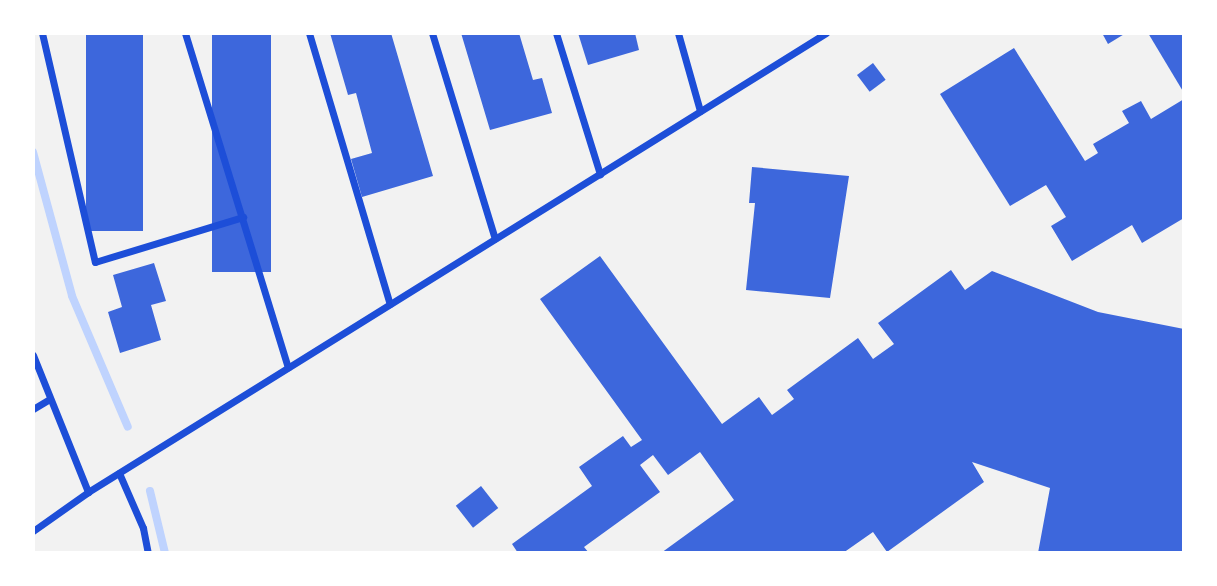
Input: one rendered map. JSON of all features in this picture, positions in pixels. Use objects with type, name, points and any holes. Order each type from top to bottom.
[{"type":"street","points":[[42,33],[95,262],[243,217]]},
{"type":"street","points":[[185,33],[288,368]]},
{"type":"street","points":[[309,33],[390,304]]},
{"type":"street","points":[[432,33],[495,239]]},
{"type":"street","points":[[556,33],[600,174]]},
{"type":"street","points":[[678,33],[700,111]]},
{"type":"street","points":[[33,531],[88,492],[600,174],[813,37],[826,33]]},
{"type":"street","points":[[33,355],[48,400],[88,492]]},
{"type":"street","points":[[33,409],[48,400]]},
{"type":"street","points":[[119,473],[143,527],[148,553]]},
{"type":"building","points":[[86,33],[143,33],[143,231],[86,231]]},
{"type":"building","points":[[212,33],[271,33],[271,272],[212,272]]},
{"type":"building","points":[[330,33],[391,33],[433,176],[362,197],[351,159],[372,153],[356,93],[348,95]]},
{"type":"building","points":[[461,33],[519,33],[533,80],[542,78],[552,113],[490,130]]},
{"type":"building","points":[[578,33],[635,33],[639,50],[588,65]]},
{"type":"building","points":[[1102,33],[1126,33],[1108,44]]},
{"type":"building","points":[[1148,33],[1184,33],[1184,93]]},
{"type":"building","points":[[1014,48],[1085,161],[1098,153],[1093,144],[1129,123],[1122,111],[1141,101],[1151,119],[1184,99],[1184,218],[1142,243],[1132,225],[1072,261],[1051,226],[1066,217],[1046,185],[1010,206],[940,94]]},
{"type":"building","points":[[873,63],[886,80],[870,92],[857,75]]},
{"type":"building","points":[[752,167],[849,176],[830,298],[746,290],[755,203],[749,203]]},
{"type":"building","points":[[600,256],[722,424],[759,397],[772,415],[794,399],[787,390],[858,338],[873,359],[894,344],[878,323],[951,270],[965,290],[992,271],[1098,312],[1184,329],[1184,553],[1038,553],[1050,488],[972,462],[984,482],[887,552],[873,532],[843,553],[661,553],[734,500],[700,452],[668,475],[653,455],[640,465],[660,492],[584,547],[589,553],[518,553],[512,544],[592,486],[579,467],[623,436],[631,447],[642,440],[540,299]]},
{"type":"building","points":[[154,263],[166,301],[151,305],[161,340],[120,353],[108,312],[122,307],[113,275]]},
{"type":"building","points":[[481,486],[498,508],[473,528],[456,506]]},
{"type":"waterway","points":[[33,152],[72,296],[128,427]]},
{"type":"waterway","points":[[150,491],[165,553]]}]
